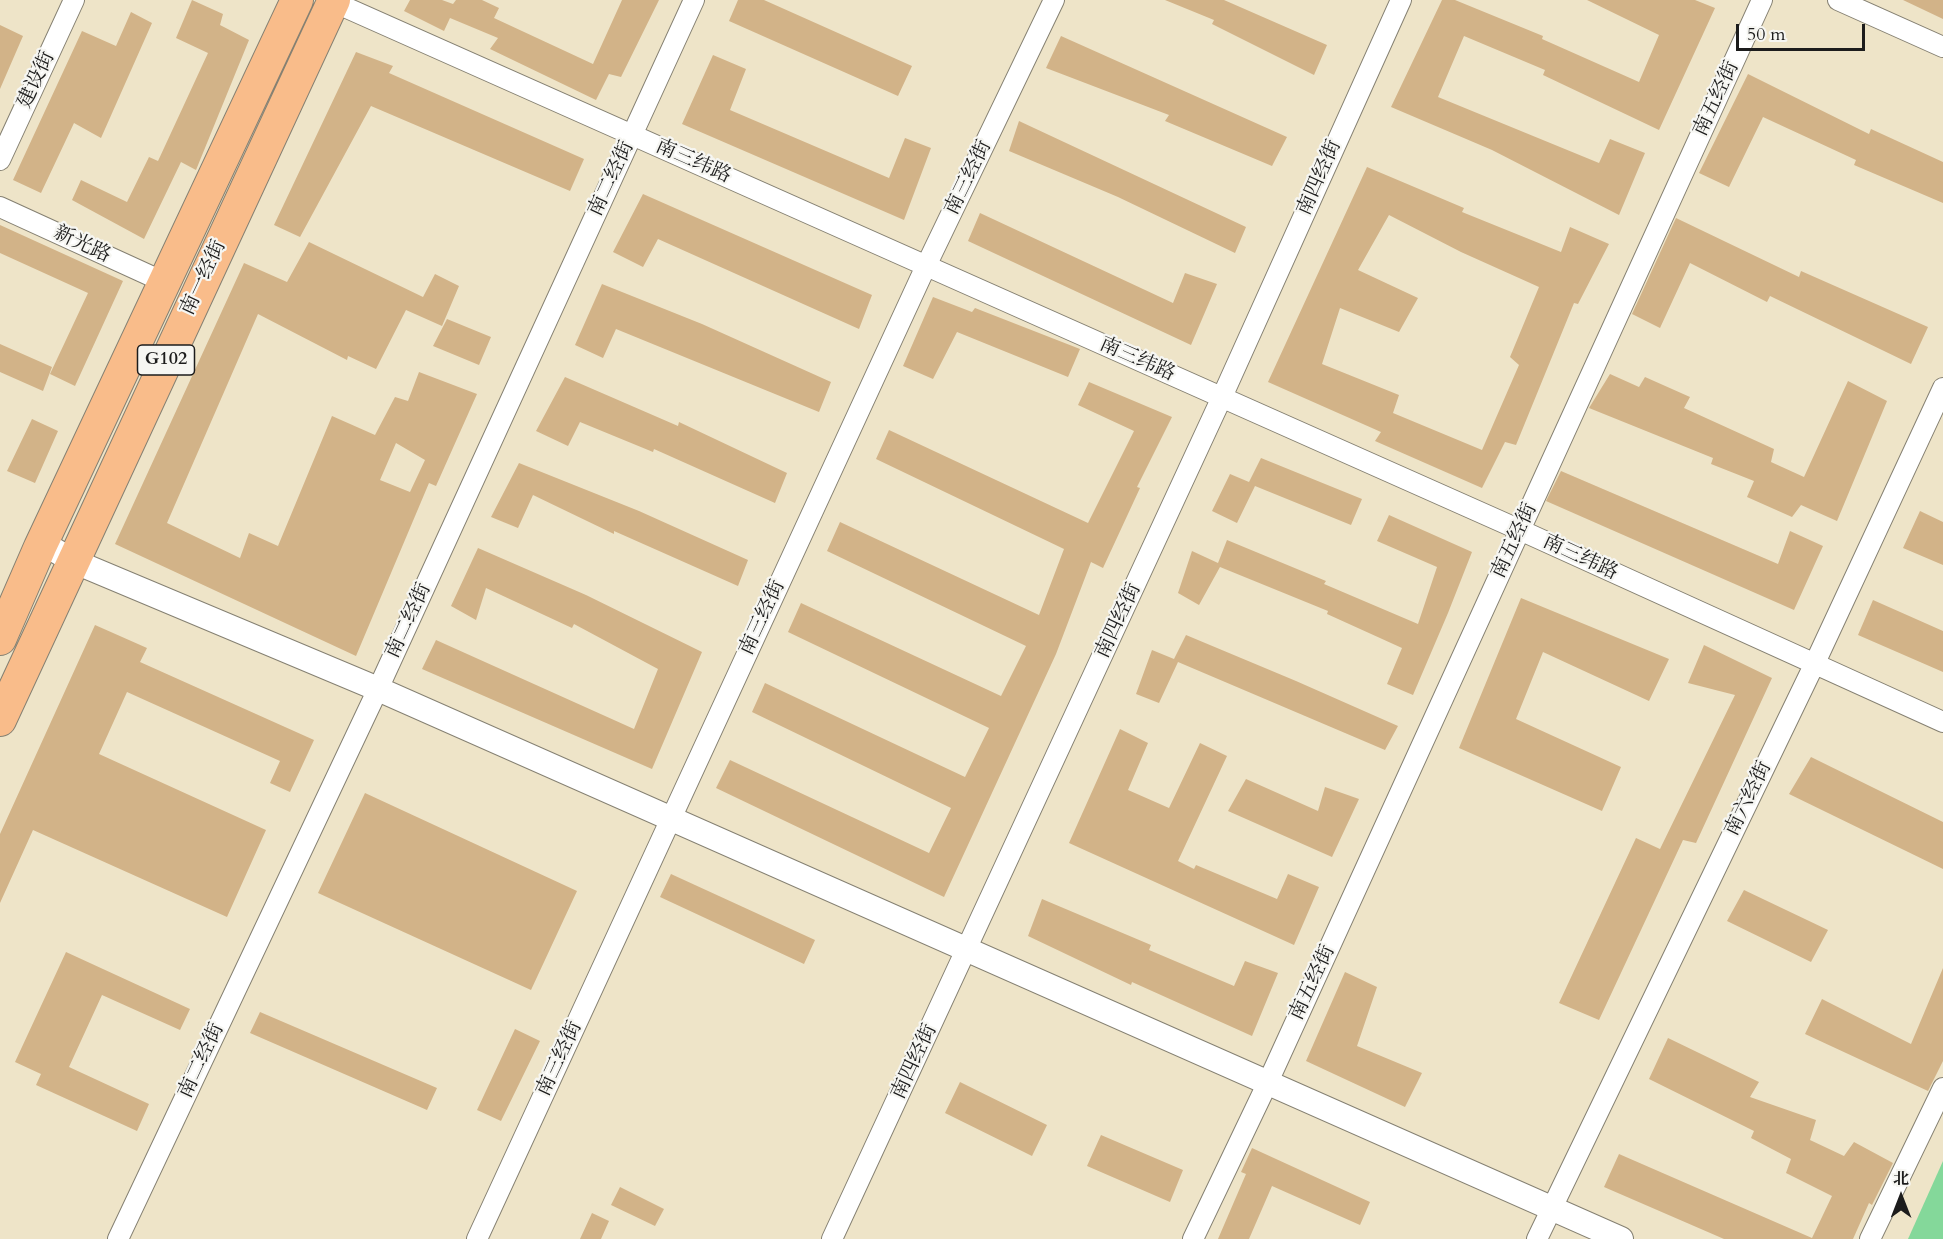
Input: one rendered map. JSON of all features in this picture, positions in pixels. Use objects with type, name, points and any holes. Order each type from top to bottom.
[{"type":"highway","name":"南一经街","points":[[0,639],[297,0]]},
{"type":"highway","name":"南一经街","points":[[0,720],[62,554],[332,0]]},
{"type":"street","name":"建设街","points":[[0,160],[74,0]]},
{"type":"street","name":"南三纬路","points":[[332,0],[1520,530],[1943,722]]},
{"type":"street","name":"南二经街","points":[[118,1239],[378,689],[694,0]]},
{"type":"street","name":"南三经街","points":[[477,1239],[926,266],[1054,0]]},
{"type":"street","name":"南四经街","points":[[832,1239],[968,950],[1222,397],[1401,0]]},
{"type":"street","name":"南五经街","points":[[1193,1239],[1268,1082],[1762,0]]},
{"type":"street","points":[[1838,0],[1943,47]]},
{"type":"street","name":"新光路","points":[[0,207],[164,282]]},
{"type":"street","name":"南六经街","points":[[1537,1239],[1814,665],[1943,388]]},
{"type":"street","points":[[62,554],[378,689],[1621,1239]]},
{"type":"street","points":[[1870,1239],[1943,1088]]},
{"type":"green space","points":[[1943,1161],[1943,1239],[1908,1239]]},
{"type":"building","points":[[192,0],[223,14],[220,25],[249,40],[196,170],[181,162],[144,239],[72,200],[81,180],[127,202],[149,157],[158,161],[208,53],[176,38]]},
{"type":"building","points":[[410,0],[442,0],[453,4],[456,0],[482,0],[499,8],[494,18],[593,64],[622,0],[659,0],[621,77],[609,74],[596,100],[490,49],[498,38],[450,18],[444,31],[404,11]]},
{"type":"building","points":[[738,0],[764,0],[912,66],[898,96],[729,21]]},
{"type":"building","points":[[1165,0],[1224,0],[1327,45],[1314,75],[1212,24],[1214,20]]},
{"type":"building","points":[[1442,0],[1455,0],[1543,36],[1542,39],[1639,82],[1659,35],[1587,0],[1695,0],[1715,8],[1659,130],[1543,75],[1545,70],[1464,36],[1438,97],[1599,163],[1610,139],[1645,153],[1619,215],[1492,150],[1391,107]]},
{"type":"building","points":[[1903,0],[1943,0],[1943,19]]},
{"type":"building","points":[[131,12],[152,23],[101,138],[74,123],[41,193],[13,180],[82,31],[116,46]]},
{"type":"building","points":[[0,25],[23,36],[0,89]]},
{"type":"building","points":[[1061,36],[1287,137],[1272,166],[1165,121],[1169,115],[1046,68]]},
{"type":"building","points":[[356,52],[393,66],[389,73],[584,159],[570,191],[371,106],[300,237],[274,225]]},
{"type":"building","points":[[713,55],[746,69],[730,110],[889,178],[905,138],[931,148],[904,220],[682,124]]},
{"type":"building","points":[[1748,74],[1869,134],[1871,129],[1943,162],[1943,203],[1854,165],[1856,160],[1763,117],[1729,187],[1699,173]]},
{"type":"building","points":[[1019,121],[1246,227],[1235,253],[1118,197],[1009,151]]},
{"type":"building","points":[[1367,167],[1464,208],[1462,212],[1561,252],[1570,227],[1609,244],[1578,304],[1574,303],[1516,445],[1505,442],[1482,488],[1375,441],[1381,432],[1268,382]],"holes":[[[1389,215],[1461,252],[1539,287],[1510,357],[1519,365],[1482,450],[1393,413],[1399,395],[1322,364],[1340,308],[1399,332],[1418,298],[1358,270]]]},
{"type":"building","points":[[643,194],[872,295],[859,329],[658,239],[643,267],[613,252]]},
{"type":"building","points":[[980,213],[1173,303],[1185,273],[1217,284],[1191,345],[968,241]]},
{"type":"building","points":[[1676,218],[1799,277],[1801,271],[1928,327],[1911,364],[1770,296],[1767,302],[1690,263],[1660,328],[1632,314]]},
{"type":"building","points":[[0,225],[123,281],[75,386],[50,374],[88,293],[0,253]]},
{"type":"building","points":[[309,242],[423,297],[435,274],[459,286],[442,326],[406,310],[376,369],[348,356],[347,360],[258,314],[167,523],[240,558],[249,533],[278,546],[332,416],[375,435],[395,397],[408,401],[419,372],[477,394],[436,486],[429,483],[356,656],[115,544],[244,263],[287,282]],"holes":[[[396,443],[425,460],[410,492],[380,480]]]},
{"type":"building","points":[[602,284],[702,324],[831,382],[819,412],[616,329],[603,358],[575,345]]},
{"type":"building","points":[[933,297],[972,312],[975,308],[1080,349],[1068,377],[957,332],[933,379],[903,366]]},
{"type":"building","points":[[447,319],[491,337],[479,365],[433,346]]},
{"type":"building","points":[[0,344],[52,367],[43,391],[0,372]]},
{"type":"building","points":[[1610,374],[1639,387],[1645,377],[1690,397],[1684,408],[1774,449],[1771,462],[1804,477],[1848,381],[1887,401],[1837,521],[1801,505],[1792,517],[1747,497],[1754,481],[1711,464],[1713,458],[1589,408]]},
{"type":"building","points":[[565,377],[678,426],[679,422],[787,473],[775,503],[654,449],[653,452],[580,422],[568,446],[536,431]]},
{"type":"building","points":[[1089,382],[1172,417],[1137,487],[1140,488],[1103,568],[1091,562],[1056,654],[944,897],[716,788],[730,760],[929,853],[951,808],[752,712],[765,683],[965,777],[989,728],[788,632],[801,603],[1001,696],[1026,646],[827,551],[840,522],[1039,615],[1064,549],[876,459],[889,430],[1088,523],[1134,431],[1078,405]]},
{"type":"building","points":[[32,419],[58,431],[35,483],[7,471]]},
{"type":"building","points":[[1261,458],[1362,499],[1351,525],[1255,486],[1237,523],[1212,511],[1230,474],[1249,482]]},
{"type":"building","points":[[519,463],[639,511],[748,560],[738,586],[614,531],[614,534],[533,495],[518,528],[491,517]]},
{"type":"building","points":[[1561,471],[1778,564],[1790,531],[1823,546],[1794,610],[1546,501]]},
{"type":"building","points":[[1920,511],[1943,522],[1943,565],[1903,548]]},
{"type":"building","points":[[1389,515],[1472,552],[1413,695],[1387,684],[1402,648],[1327,614],[1328,611],[1220,567],[1199,605],[1178,593],[1192,551],[1218,563],[1227,540],[1326,581],[1324,584],[1418,624],[1437,567],[1377,541]]},
{"type":"building","points":[[478,548],[586,595],[702,652],[652,769],[422,669],[436,640],[634,729],[658,669],[574,624],[572,628],[486,588],[476,620],[451,606]]},
{"type":"building","points":[[1521,598],[1669,659],[1649,701],[1543,652],[1516,719],[1621,767],[1602,811],[1459,748]]},
{"type":"building","points":[[1873,600],[1943,631],[1943,672],[1858,635]]},
{"type":"building","points":[[95,625],[147,648],[140,662],[314,740],[290,792],[270,783],[280,761],[127,692],[99,754],[266,830],[227,917],[33,830],[0,903],[0,834]]},
{"type":"building","points":[[1186,635],[1398,726],[1385,750],[1178,662],[1159,703],[1136,694],[1152,650],[1174,659]]},
{"type":"building","points":[[1704,645],[1772,678],[1696,843],[1683,840],[1599,1020],[1559,1003],[1636,838],[1660,849],[1735,695],[1688,683]]},
{"type":"building","points":[[1120,729],[1148,743],[1128,790],[1169,808],[1200,743],[1227,756],[1178,861],[1194,869],[1196,865],[1277,899],[1288,874],[1319,887],[1294,945],[1069,843]]},
{"type":"building","points":[[1811,757],[1943,822],[1943,869],[1789,794]]},
{"type":"building","points":[[1246,779],[1318,811],[1325,787],[1359,799],[1332,857],[1228,811]]},
{"type":"building","points":[[365,793],[577,891],[531,990],[318,893]]},
{"type":"building","points":[[671,874],[815,940],[804,964],[660,897]]},
{"type":"building","points":[[1744,890],[1828,930],[1811,962],[1727,921]]},
{"type":"building","points":[[1042,899],[1151,945],[1149,950],[1234,986],[1245,961],[1278,973],[1252,1036],[1132,982],[1131,985],[1028,936]]},
{"type":"building","points":[[66,952],[190,1009],[180,1030],[102,995],[69,1067],[149,1104],[137,1131],[36,1085],[41,1074],[15,1062]]},
{"type":"building","points":[[1943,968],[1943,1061],[1928,1091],[1805,1034],[1822,999],[1911,1044]]},
{"type":"building","points":[[1345,972],[1377,987],[1357,1046],[1422,1073],[1405,1107],[1306,1061]]},
{"type":"building","points":[[260,1012],[437,1088],[427,1110],[250,1033]]},
{"type":"building","points":[[515,1029],[540,1041],[501,1121],[477,1110]]},
{"type":"building","points":[[1668,1038],[1759,1082],[1750,1097],[1816,1120],[1810,1140],[1844,1156],[1854,1142],[1893,1163],[1872,1205],[1869,1203],[1853,1239],[1724,1239],[1604,1187],[1619,1154],[1812,1238],[1832,1196],[1786,1173],[1791,1159],[1751,1138],[1754,1131],[1649,1079]]},
{"type":"building","points":[[960,1082],[1047,1125],[1032,1156],[945,1113]]},
{"type":"building","points":[[1101,1135],[1183,1170],[1170,1202],[1087,1166]]},
{"type":"building","points":[[1252,1148],[1370,1202],[1360,1225],[1272,1186],[1249,1239],[1218,1239],[1246,1174],[1241,1172]]},
{"type":"building","points":[[620,1187],[664,1209],[655,1226],[611,1205]]},
{"type":"building","points":[[592,1213],[609,1221],[601,1239],[580,1239]]}]
